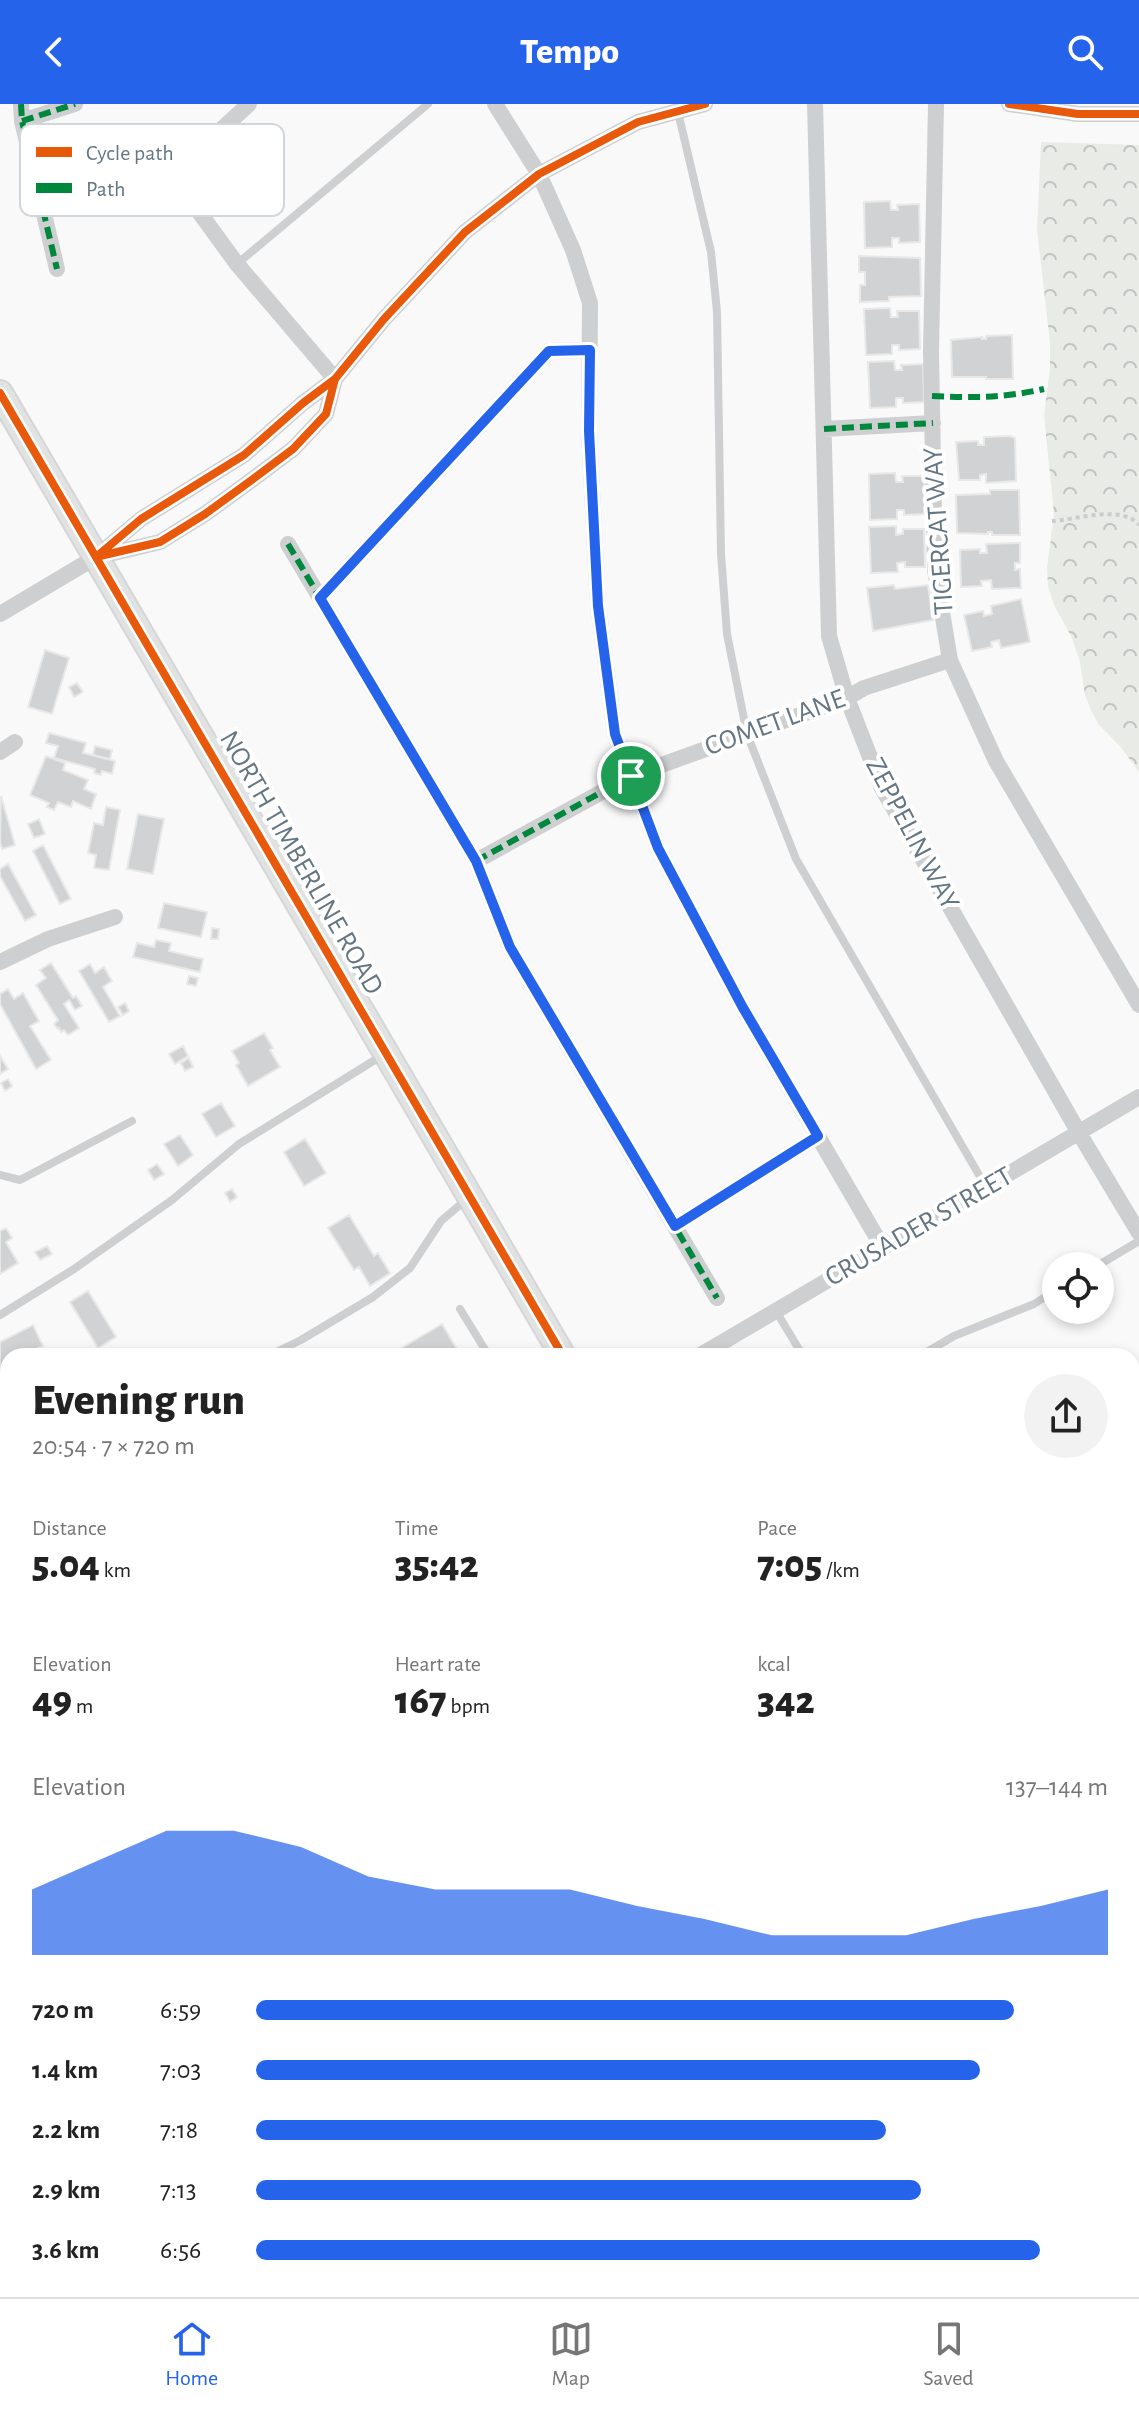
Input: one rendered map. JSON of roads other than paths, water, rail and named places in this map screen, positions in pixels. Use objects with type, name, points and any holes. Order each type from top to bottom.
[{"type":"main road","name":"NORTH TIMBERLINE ROAD","points":[[0,393],[470,1196],[554,1348]]},
{"type":"street","points":[[21,104],[23,124]]},
{"type":"street","points":[[22,121],[75,104]]},
{"type":"street","points":[[227,124],[249,104]]},
{"type":"street","points":[[495,104],[539,174],[573,250],[590,303],[589,431],[598,606],[615,734],[658,848],[742,1006],[883,1248]]},
{"type":"street","points":[[0,614],[96,557],[141,519],[244,455],[335,379],[384,319],[465,232],[539,174],[638,122],[705,104]]},
{"type":"street","name":"ZEPPELIN WAY","points":[[815,104],[829,636],[847,698],[882,788],[1139,1233]]},
{"type":"street","name":"TIGERCAT WAY","points":[[936,104],[931,352],[935,570],[950,660],[996,761],[1139,1005]]},
{"type":"street","points":[[1009,104],[1078,114],[1139,114]]},
{"type":"street","points":[[44,216],[57,269]]},
{"type":"street","points":[[202,216],[237,264],[335,379]]},
{"type":"street","points":[[320,598],[549,351],[590,350]]},
{"type":"street","points":[[96,557],[160,542],[249,482],[293,449],[326,414],[335,379]]},
{"type":"street","points":[[824,429],[933,423]]},
{"type":"street","points":[[288,544],[476,861],[510,947],[717,1298]]},
{"type":"street","name":"COMET LANE","points":[[476,861],[631,776],[847,698],[864,688],[950,660]]},
{"type":"street","points":[[0,752],[15,742]]},
{"type":"street","points":[[0,962],[48,939],[115,917]]},
{"type":"street","name":"CRUSADER STREET","points":[[713,1348],[1139,1097]]},
{"type":"street","points":[[675,1226],[818,1136]]},
{"type":"lane","points":[[237,264],[428,104]]},
{"type":"lane","points":[[678,112],[711,252],[717,312],[721,554],[727,634],[747,734],[796,859],[986,1187]]},
{"type":"lane","points":[[0,1315],[74,1269],[172,1200],[239,1144],[387,1053]]},
{"type":"lane","points":[[0,1175],[20,1180],[132,1121]]},
{"type":"lane","points":[[284,1348],[373,1297],[410,1268],[441,1221],[470,1196]]},
{"type":"lane","points":[[1114,1256],[1139,1241]]},
{"type":"lane","points":[[934,1348],[954,1336],[1042,1299]]},
{"type":"lane","points":[[460,1309],[484,1348]]},
{"type":"lane","points":[[776,1311],[798,1348]]}]
